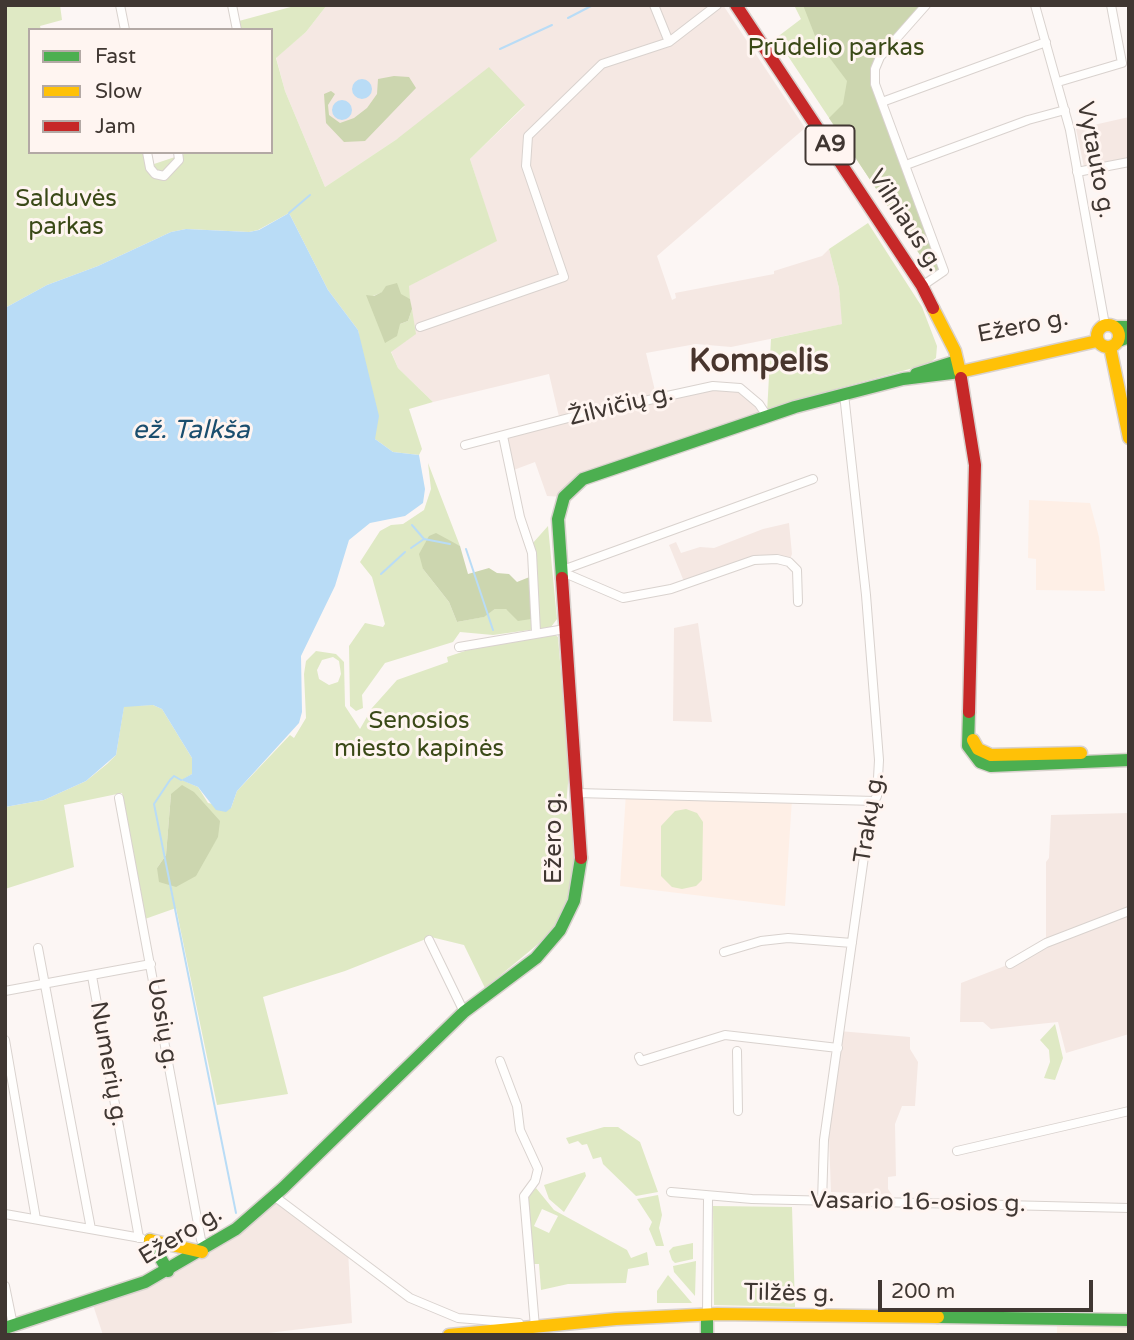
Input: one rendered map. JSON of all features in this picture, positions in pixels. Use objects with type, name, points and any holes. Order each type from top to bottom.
[{"type":"main road","name":"Vilniaus g.","points":[[736,5],[922,286],[959,366],[975,465],[970,733]]},
{"type":"main road","points":[[1110,326],[1129,327]]},
{"type":"main road","points":[[1110,326],[1119,342],[1129,438]]},
{"type":"main road","name":"Ežero g.","points":[[1097,339],[1110,326]]},
{"type":"main road","name":"Ežero g.","points":[[9,1327],[101,1299],[168,1271],[236,1229],[274,1196],[464,1012],[536,958],[565,921],[576,894],[581,865],[560,570],[559,511],[564,497],[573,485],[598,472],[767,416],[903,379],[937,365],[959,366],[1089,335],[1119,342]]},
{"type":"main road","points":[[970,733],[978,749],[991,755],[1129,751]]},
{"type":"main road","points":[[970,733],[971,752],[985,765],[1129,760]]},
{"type":"main road","points":[[145,1239],[204,1250]]},
{"type":"main road","points":[[145,1239],[168,1271]]},
{"type":"main road","points":[[707,1315],[707,1335]]},
{"type":"main road","name":"Tilžės g.","points":[[449,1335],[616,1319],[707,1315],[1129,1320]]},
{"type":"street","points":[[120,5],[125,28]]},
{"type":"street","points":[[232,5],[237,28]]},
{"type":"street","points":[[654,5],[669,42]]},
{"type":"street","points":[[420,327],[564,277],[526,166],[528,136],[602,64],[669,42],[717,5]]},
{"type":"street","points":[[922,286],[944,271],[882,102],[874,69],[880,57],[926,5]]},
{"type":"street","name":"Vytauto g.","points":[[1035,5],[1065,110],[1110,326]]},
{"type":"street","points":[[1058,82],[1122,63],[1111,5]]},
{"type":"street","points":[[882,102],[1046,42]]},
{"type":"street","points":[[906,164],[1028,120],[1065,110]]},
{"type":"street","points":[[147,154],[150,168],[155,174],[164,176],[179,160],[178,154]]},
{"type":"street","points":[[1076,172],[1129,162]]},
{"type":"street","name":"Žilvičių g.","points":[[465,445],[713,386],[740,388],[759,404],[767,416]]},
{"type":"street","name":"Trakų g.","points":[[822,1200],[824,1140],[879,760],[876,704],[844,394]]},
{"type":"street","points":[[503,436],[520,517],[532,553],[536,632]]},
{"type":"street","points":[[560,570],[813,479]]},
{"type":"street","points":[[560,570],[622,598],[671,589],[754,560],[776,559],[789,562],[797,570],[798,602]]},
{"type":"street","points":[[460,647],[565,629]]},
{"type":"street","points":[[577,793],[875,801]]},
{"type":"street","name":"Uosių g.","points":[[119,798],[204,1250]]},
{"type":"street","points":[[1010,964],[1046,943],[1129,911]]},
{"type":"street","points":[[724,952],[761,941],[788,938],[852,943]]},
{"type":"street","points":[[429,940],[464,1012]]},
{"type":"street","points":[[38,947],[91,1229]]},
{"type":"street","points":[[92,976],[151,964]]},
{"type":"street","name":"Numerių g.","points":[[5,991],[92,976],[145,1239]]},
{"type":"street","points":[[639,1056],[641,1061],[735,1035],[838,1048]]},
{"type":"street","points":[[5,1041],[36,1219]]},
{"type":"street","points":[[737,1051],[738,1111]]},
{"type":"street","points":[[274,1196],[410,1298],[458,1318],[510,1321],[535,1327],[524,1196],[535,1181],[538,1169],[520,1130],[517,1106],[500,1061]]},
{"type":"street","points":[[957,1151],[1129,1111]]},
{"type":"street","name":"Vasario 16-osios g.","points":[[671,1192],[708,1198],[1129,1208]]},
{"type":"street","points":[[707,1315],[708,1198]]},
{"type":"street","points":[[5,1214],[145,1239]]},
{"type":"street","points":[[5,1286],[9,1327]]},
{"type":"shaded area","points":[[327,5],[723,5],[805,128],[657,256],[672,300],[676,298],[675,293],[774,274],[774,271],[822,256],[829,249],[839,288],[843,324],[731,347],[696,344],[646,353],[657,399],[735,386],[767,416],[599,472],[564,497],[547,496],[535,462],[511,471],[503,436],[560,421],[549,374],[433,402],[398,368],[391,351],[415,334],[408,286],[496,241],[470,159],[525,106],[397,139],[325,187],[285,91],[276,57],[306,32]]},
{"type":"shaded area","points":[[1129,117],[1129,157],[1084,167],[1076,129]]},
{"type":"shaded area","points":[[1029,500],[1090,503],[1099,537],[1105,591],[1036,590],[1036,559],[1028,558]]},
{"type":"shaded area","points":[[789,523],[792,554],[789,562],[764,558],[685,584],[669,545],[676,542],[681,553],[700,547],[714,548],[763,529]]},
{"type":"shaded area","points":[[698,623],[712,722],[673,721],[674,628]]},
{"type":"shaded area","points":[[626,793],[792,799],[785,906],[620,886]]},
{"type":"shaded area","points":[[1129,813],[1129,1034],[1066,1053],[1058,1022],[991,1029],[983,1022],[960,1022],[961,983],[1010,964],[1046,943],[1046,862],[1049,858],[1051,815]]},
{"type":"shaded area","points":[[839,1031],[910,1037],[910,1049],[918,1062],[915,1106],[902,1106],[895,1124],[896,1176],[888,1177],[888,1189],[892,1195],[831,1192],[828,1110]]},
{"type":"shaded area","points":[[274,1196],[348,1251],[352,1323],[251,1335],[103,1335],[92,1302],[168,1271]]},
{"type":"shaded area","points":[[1057,1319],[1129,1320],[1129,1335],[1057,1335]]},
{"type":"green space","name":"Salduvės parkas","points":[[5,5],[60,5],[62,20],[40,28],[28,28],[28,154],[152,154],[154,164],[184,154],[273,154],[273,28],[240,28],[239,21],[298,5],[327,5],[306,32],[276,58],[285,91],[325,187],[397,139],[489,67],[525,105],[470,159],[497,241],[409,286],[410,299],[383,292],[373,296],[400,324],[408,321],[412,309],[416,334],[391,352],[398,368],[433,402],[409,409],[422,449],[419,455],[393,452],[375,439],[358,330],[328,290],[289,213],[249,232],[186,229],[171,232],[98,266],[47,285],[5,308]]},
{"type":"green space","name":"Prūdelio parkas","points":[[794,5],[926,5],[875,69],[936,279],[776,38],[801,19]]},
{"type":"green space","name":"Prūdelio parkas","points":[[803,5],[926,5],[880,57],[875,84],[944,270],[936,279],[829,118],[843,104],[847,81],[817,41]]},
{"type":"green space","points":[[409,77],[416,88],[365,141],[344,142],[326,123],[324,94],[331,91],[335,94],[328,105],[329,115],[340,123],[354,118],[367,108],[377,94],[378,79]]},
{"type":"green space","points":[[868,223],[922,307],[937,346],[936,358],[928,364],[836,389],[767,413],[771,339],[842,324],[839,288],[829,249]]},
{"type":"green space","points":[[397,283],[401,294],[410,299],[412,309],[408,321],[400,324],[397,336],[385,343],[366,295],[374,296],[386,286]]},
{"type":"green space","points":[[428,463],[460,546],[445,540],[423,569],[449,602],[457,622],[483,617],[495,609],[506,609],[531,619],[532,544],[548,526],[557,619],[551,627],[493,635],[460,632],[453,642],[385,663],[362,695],[363,708],[356,711],[350,706],[349,646],[365,623],[383,627],[385,624],[372,577],[360,562],[380,531],[391,525],[403,524],[424,510],[431,489]]},
{"type":"green space","points":[[436,533],[460,546],[468,574],[489,568],[497,573],[509,574],[517,582],[532,576],[531,619],[518,621],[506,609],[495,609],[484,617],[457,622],[449,602],[423,569],[419,554],[429,536]]},
{"type":"green space","name":"Senosios miesto kapinės","points":[[554,634],[558,637],[569,772],[566,806],[572,815],[574,866],[571,892],[564,911],[549,935],[485,988],[464,945],[431,937],[345,971],[263,997],[288,1094],[217,1105],[176,908],[145,919],[122,793],[64,805],[74,867],[5,889],[5,807],[44,800],[86,781],[107,764],[116,755],[124,706],[153,705],[162,709],[192,758],[192,774],[182,780],[198,787],[208,803],[231,808],[237,791],[290,735],[294,738],[306,718],[304,674],[306,661],[316,651],[336,654],[344,662],[345,706],[360,729],[372,708],[397,680],[448,662],[447,657],[489,643]],"holes":[[[333,657],[339,661],[341,674],[338,682],[329,685],[319,679],[317,670],[322,660]],[[171,794],[218,836],[207,855],[157,868],[166,855]]]},
{"type":"green space","points":[[182,785],[194,792],[220,821],[218,837],[196,876],[176,887],[159,882],[157,868],[166,855],[171,794]]},
{"type":"green space","points":[[686,809],[697,813],[703,822],[702,880],[696,886],[682,889],[672,887],[661,876],[661,826],[675,811]]},
{"type":"green space","points":[[1055,1024],[1063,1058],[1055,1080],[1044,1078],[1050,1062],[1049,1050],[1040,1040]]},
{"type":"green space","points":[[604,1127],[618,1127],[640,1142],[658,1192],[636,1196],[603,1164],[601,1157],[593,1159],[587,1144],[582,1145],[578,1141],[569,1144],[566,1138]]},
{"type":"green space","points":[[585,1172],[586,1176],[564,1212],[549,1199],[544,1185]]},
{"type":"green space","points":[[536,1188],[554,1210],[627,1250],[631,1258],[647,1252],[649,1265],[628,1269],[626,1283],[568,1284],[541,1290],[539,1264],[533,1264],[528,1197]],"holes":[[[542,1209],[558,1216],[549,1233],[534,1226]]]},
{"type":"green space","points":[[658,1195],[662,1215],[659,1228],[664,1246],[656,1246],[649,1229],[652,1222],[637,1199]]},
{"type":"green space","points":[[713,1206],[792,1207],[795,1307],[714,1305]]},
{"type":"green space","points":[[693,1243],[693,1259],[675,1263],[672,1260],[669,1251],[673,1247]]},
{"type":"green space","points":[[696,1261],[695,1296],[674,1272],[673,1266]]},
{"type":"green space","points":[[668,1275],[692,1303],[657,1303],[657,1291]]},
{"type":"water","points":[[362,79],[369,82],[372,89],[369,96],[362,99],[355,96],[352,89],[355,82]]},
{"type":"water","points":[[342,100],[349,103],[352,110],[349,117],[342,120],[335,117],[332,110],[335,103]]},
{"type":"water","name":"ež. Talkša","points":[[289,213],[328,290],[358,330],[379,416],[375,439],[393,452],[419,455],[425,489],[423,503],[405,516],[370,523],[349,540],[335,586],[301,656],[302,712],[299,723],[237,791],[231,808],[226,812],[216,810],[198,787],[181,780],[192,774],[192,758],[162,709],[153,705],[124,707],[116,755],[86,781],[44,800],[5,807],[5,308],[47,285],[98,266],[171,232],[186,229],[249,232],[259,230]]},
{"type":"waterway","points":[[568,18],[593,5]]},
{"type":"waterway","points":[[500,49],[552,25]]},
{"type":"waterway","points":[[289,213],[310,195]]},
{"type":"waterway","points":[[412,525],[424,539],[450,544]]},
{"type":"waterway","points":[[411,548],[424,539]]},
{"type":"waterway","points":[[466,549],[493,630]]},
{"type":"waterway","points":[[381,574],[405,552]]},
{"type":"waterway","points":[[181,780],[174,776],[154,804],[236,1213]]},
{"type":"traffic: fast","points":[[1115,327],[1129,327]]},
{"type":"traffic: fast","points":[[1118,341],[1129,337]]},
{"type":"traffic: fast","points":[[916,374],[957,361]]},
{"type":"traffic: fast","points":[[562,578],[558,519],[564,497],[583,479],[795,407],[903,379],[960,372],[961,378]]},
{"type":"traffic: fast","points":[[969,712],[968,746],[980,762],[991,766],[1129,760]]},
{"type":"traffic: fast","points":[[5,1328],[145,1282],[236,1229],[283,1188],[464,1012],[536,958],[560,930],[574,901],[581,858]]},
{"type":"traffic: fast","points":[[150,1240],[168,1271]]},
{"type":"traffic: fast","points":[[707,1315],[707,1335]]},
{"type":"traffic: fast","points":[[938,1317],[1129,1320]]},
{"type":"traffic: slow","points":[[933,308],[955,351],[960,372],[1097,341]]},
{"type":"traffic: slow","points":[[1108,325],[1116,328],[1119,336],[1116,344],[1108,347],[1100,344],[1097,336],[1100,328],[1108,325]]},
{"type":"traffic: slow","points":[[1110,347],[1129,438]]},
{"type":"traffic: slow","points":[[973,740],[978,749],[991,755],[1081,753]]},
{"type":"traffic: slow","points":[[150,1240],[202,1252]]},
{"type":"traffic: slow","points":[[449,1335],[616,1319],[717,1314],[938,1317]]},
{"type":"traffic: jam","points":[[736,5],[922,286],[933,308]]},
{"type":"traffic: jam","points":[[961,378],[975,465],[969,712]]},
{"type":"traffic: jam","points":[[562,578],[581,858]]},
{"type":"district","name":"Kompelis","points":[[759,363]]}]
